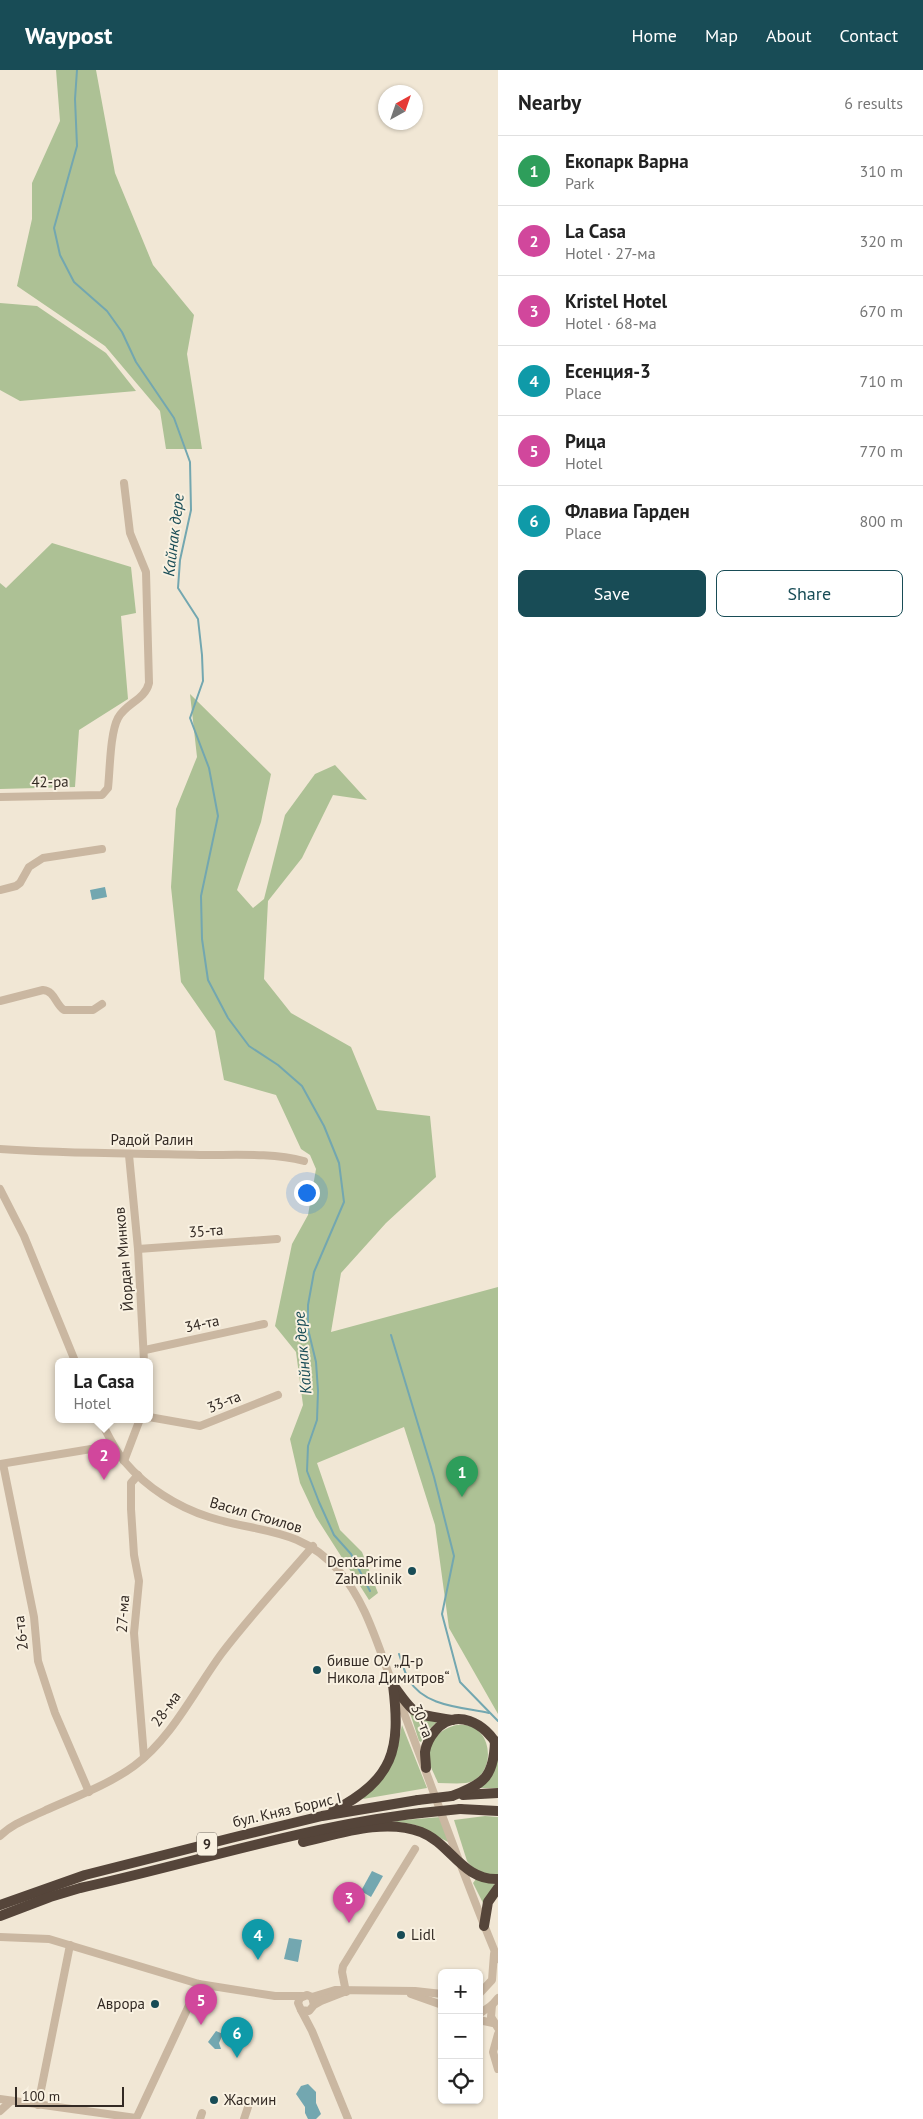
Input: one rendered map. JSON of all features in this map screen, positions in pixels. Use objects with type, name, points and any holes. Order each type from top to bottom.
[{"type":"highway","points":[[393,1685],[405,1702],[417,1714],[477,1723],[488,1730],[497,1744],[494,1761],[488,1774],[476,1786],[452,1796]]},
{"type":"highway","points":[[322,1816],[360,1796],[377,1779],[386,1764],[393,1748],[397,1730],[393,1685]]},
{"type":"highway","points":[[426,1768],[425,1752],[430,1736],[441,1725],[452,1720]]},
{"type":"highway","name":"бул. Княз Борис I","points":[[0,1905],[110,1868],[322,1816],[418,1800],[498,1793]]},
{"type":"highway","name":"бул. Княз Борис I","points":[[0,1916],[80,1888],[341,1826],[388,1817],[460,1808],[498,1807]]},
{"type":"highway","points":[[460,1808],[498,1811]]},
{"type":"highway","points":[[162,1870],[378,1827],[404,1828],[428,1835],[445,1848],[461,1866],[479,1876],[498,1879]]},
{"type":"highway","points":[[484,1926],[488,1902],[498,1888]]},
{"type":"street","name":"42-ра","points":[[0,797],[102,795],[108,788],[118,717],[147,691],[149,683],[146,572],[130,532],[124,483]]},
{"type":"street","points":[[0,890],[16,886],[20,883],[29,867],[43,858],[102,849]]},
{"type":"street","points":[[0,1001],[48,990],[64,1010],[93,1010],[102,1004]]},
{"type":"street","name":"Радой Ралин","points":[[0,1149],[129,1154],[242,1155],[293,1158],[304,1161]]},
{"type":"street","name":"Йордан Минков","points":[[129,1154],[138,1249],[144,1358]]},
{"type":"street","points":[[0,1189],[24,1236],[74,1358]]},
{"type":"street","name":"35-та","points":[[138,1249],[277,1239]]},
{"type":"street","name":"34-та","points":[[145,1350],[264,1324]]},
{"type":"street","name":"33-та","points":[[153,1418],[200,1426],[278,1395]]},
{"type":"street","name":"Васил Стоилов","points":[[102,1423],[124,1461],[163,1495],[185,1508],[210,1518],[284,1534],[313,1546],[338,1570],[351,1587],[367,1617],[393,1685]]},
{"type":"street","points":[[124,1461],[138,1423]]},
{"type":"street","points":[[2,1464],[91,1449],[112,1443]]},
{"type":"street","name":"26-та","points":[[2,1464],[34,1617],[38,1661],[55,1713],[88,1792]]},
{"type":"street","name":"27-ма","points":[[138,1475],[131,1483],[131,1509],[134,1555],[139,1581],[134,1632],[144,1757]]},
{"type":"street","name":"28-ма","points":[[0,1836],[14,1825],[88,1792],[134,1766],[144,1757],[166,1734],[223,1653],[313,1546]]},
{"type":"street","name":"30-та","points":[[393,1685],[498,1959]]},
{"type":"street","points":[[346,1992],[342,1972],[343,1966],[415,1849]]},
{"type":"street","points":[[0,1937],[49,1939],[199,1984],[275,1996],[307,1995],[313,2004],[312,2031]]},
{"type":"street","points":[[38,2105],[70,1945]]},
{"type":"street","points":[[483,1990],[492,1980],[494,1950]]},
{"type":"street","points":[[0,2099],[136,2118],[199,1984]]},
{"type":"street","points":[[275,1996],[306,2012],[313,2004],[335,1990],[346,1992],[415,1991],[438,1994]]},
{"type":"street","points":[[398,1991],[438,2004]]},
{"type":"street","points":[[302,1996],[298,2003],[300,2009],[312,2031],[348,2119]]},
{"type":"street","points":[[483,2011],[498,1998]]},
{"type":"street","points":[[492,2005],[491,2017],[496,2026]]},
{"type":"street","points":[[483,2021],[496,2026]]},
{"type":"street","points":[[498,2034],[493,2052],[498,2069]]},
{"type":"street","points":[[0,2111],[12,2101]]},
{"type":"street","points":[[244,2119],[248,2107]]},
{"type":"green space","points":[[56,70],[96,70],[115,173],[153,265],[194,315],[187,354],[202,449],[166,449],[160,411],[105,346],[17,286],[32,219],[32,183],[60,121]]},
{"type":"green space","points":[[0,303],[37,306],[106,353],[136,391],[20,401],[0,390]]},
{"type":"green space","points":[[52,543],[131,567],[136,613],[121,616],[128,699],[79,730],[75,787],[0,789],[0,583],[6,588]]},
{"type":"green space","points":[[190,694],[271,774],[261,822],[237,890],[253,908],[264,899],[285,815],[315,774],[335,765],[367,800],[333,795],[302,858],[268,901],[264,979],[291,1013],[351,1047],[377,1110],[430,1116],[436,1177],[386,1223],[341,1273],[331,1332],[498,1287],[498,1714],[449,1628],[435,1525],[404,1427],[317,1463],[340,1530],[362,1552],[378,1593],[369,1600],[316,1517],[300,1483],[290,1439],[303,1405],[296,1352],[275,1326],[292,1244],[308,1215],[316,1169],[310,1155],[301,1149],[276,1095],[224,1080],[215,1031],[181,982],[171,887],[176,809],[197,757]]},
{"type":"green space","points":[[410,1713],[438,1721],[426,1732],[421,1742],[419,1741]]},
{"type":"green space","points":[[402,1725],[427,1788],[363,1799],[397,1749]]},
{"type":"green space","points":[[457,1725],[470,1726],[479,1731],[485,1740],[488,1750],[487,1761],[483,1771],[476,1779],[466,1783],[438,1783],[430,1763],[430,1747],[440,1733]]},
{"type":"green space","points":[[498,1758],[498,1788],[480,1788]]},
{"type":"green space","points":[[485,1816],[498,1817],[498,1875],[481,1872],[473,1868],[467,1861],[454,1820]]},
{"type":"green space","points":[[441,1817],[448,1842],[416,1825],[392,1821]]},
{"type":"green space","points":[[476,1879],[495,1884],[483,1903],[473,1883]]},
{"type":"water","points":[[105,887],[107,897],[92,900],[90,890]]},
{"type":"water","points":[[372,1871],[383,1876],[371,1897],[361,1891]]},
{"type":"water","points":[[289,1938],[302,1940],[298,1962],[284,1959]]},
{"type":"water","points":[[216,2031],[223,2034],[219,2043],[221,2049],[215,2049],[208,2042]]},
{"type":"water","points":[[308,2084],[316,2092],[316,2103],[321,2114],[316,2119],[308,2119],[305,2107],[296,2094],[301,2086]]},
{"type":"waterway","name":"Кайнак дере","points":[[77,70],[75,99],[77,146],[54,228],[60,255],[74,282],[107,311],[122,332],[136,362],[174,418],[190,462],[191,510],[180,560],[178,588],[198,619],[203,681],[190,718],[209,768],[218,816],[201,896],[202,939],[208,980],[228,1018],[249,1046],[278,1065],[302,1086],[324,1126],[339,1163],[344,1202],[314,1272],[308,1305],[308,1329],[316,1362],[318,1391],[317,1420],[308,1446],[307,1471],[334,1535],[351,1554],[370,1591]]},
{"type":"waterway","name":"Кайнак дере","points":[[391,1335],[434,1477],[454,1556],[442,1614],[460,1682],[498,1721]]},
{"type":"waterway","name":"Кайнак дере","points":[[399,1654],[409,1680],[424,1696],[456,1707],[489,1713]]},
{"type":"place","name":"La Casa","points":[[104,1480]]},
{"type":"place","name":"Екопарк Варна","points":[[462,1497]]},
{"type":"place","name":"DentaPrime Zahnklinik","points":[[412,1571]]},
{"type":"place","name":"бивше ОУ „Д-р Никола Димитров“","points":[[317,1670]]},
{"type":"place","name":"Kristel Hotel","points":[[349,1923]]},
{"type":"place","name":"Lidl","points":[[401,1935]]},
{"type":"place","name":"Есенция-3","points":[[258,1960]]},
{"type":"place","name":"Аврора","points":[[155,2004]]},
{"type":"place","name":"Рица","points":[[201,2025]]},
{"type":"place","name":"Флавиа Гарден","points":[[237,2058]]},
{"type":"place","name":"Жасмин","points":[[214,2100]]}]
